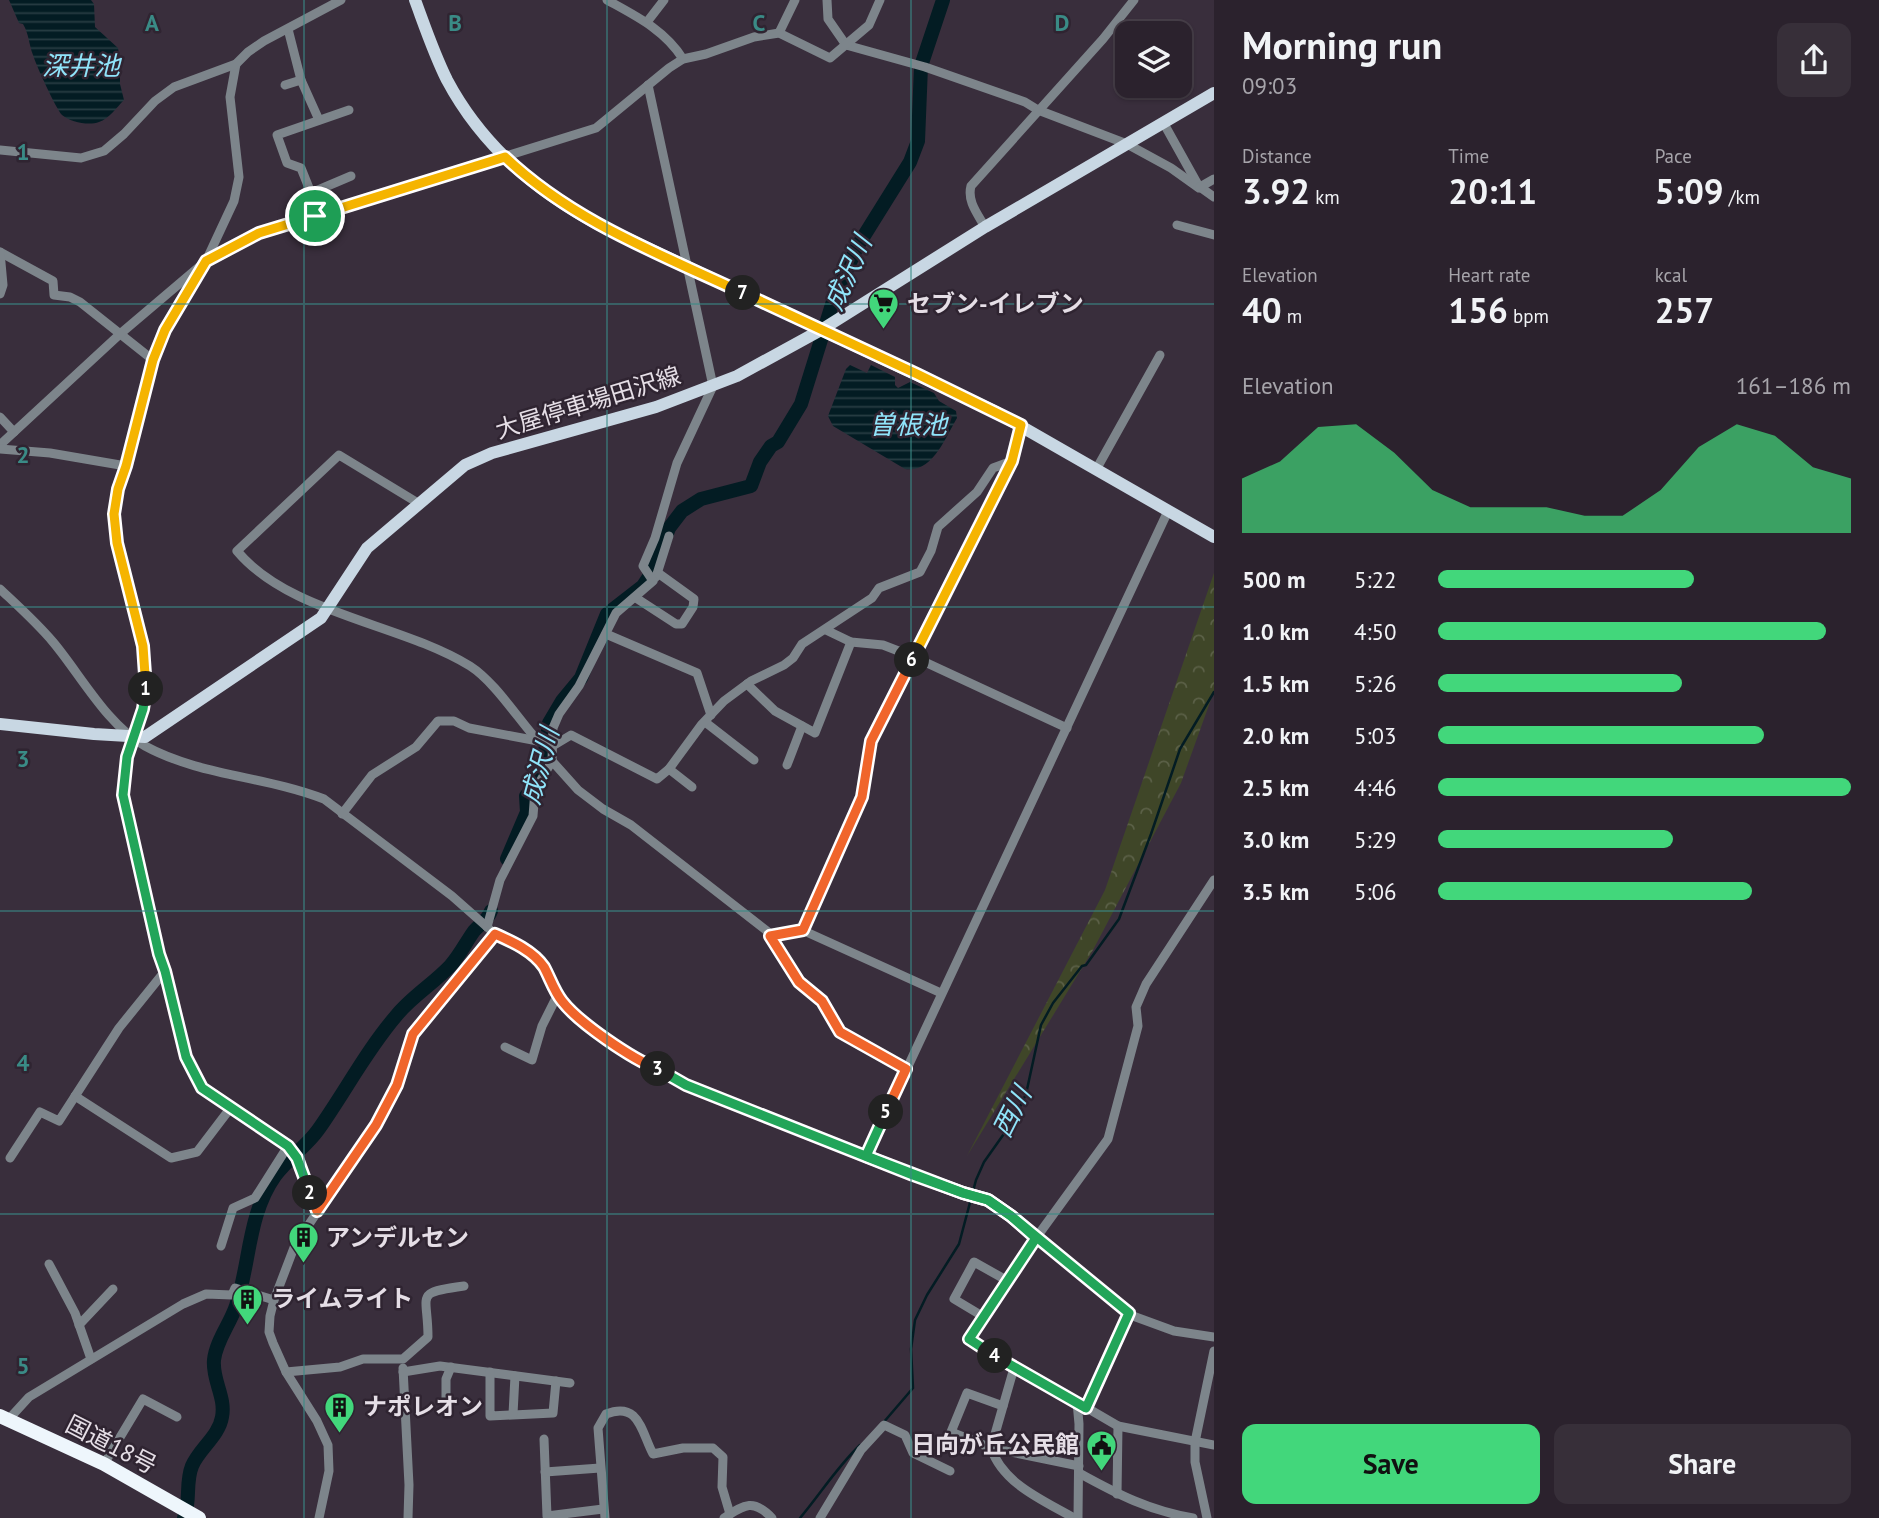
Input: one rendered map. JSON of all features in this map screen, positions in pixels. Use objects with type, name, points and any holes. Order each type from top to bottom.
[{"type":"highway","name":"国道18号","points":[[4,1418],[104,1464],[197,1517]]},
{"type":"main road","points":[[415,0],[451,87],[471,118],[505,157],[544,191],[580,215],[688,267],[827,328],[1021,425],[1214,537]]},
{"type":"main road","name":"大屋停車場田沢線","points":[[0,723],[132,738],[145,737],[321,618],[367,548],[465,465],[484,456],[656,407],[737,376],[827,328],[985,227],[1214,93]]},
{"type":"street","points":[[0,150],[81,158],[104,151],[155,101],[174,88],[236,64],[248,52],[341,0]]},
{"type":"street","points":[[607,0],[647,22],[673,44],[683,59]]},
{"type":"street","points":[[647,22],[664,0]]},
{"type":"street","points":[[779,33],[795,0]]},
{"type":"street","points":[[827,0],[828,19],[846,45],[925,67],[1025,102],[1038,110],[1127,144],[1171,168],[1214,197]]},
{"type":"street","points":[[0,447],[120,334],[206,261],[259,233],[596,128],[683,59],[754,37],[779,33],[830,58],[869,25],[880,0]]},
{"type":"street","points":[[985,227],[969,195],[971,186],[1103,39],[1134,0]]},
{"type":"street","points":[[288,29],[301,80],[319,120]]},
{"type":"street","points":[[236,64],[230,97],[239,177],[234,201],[206,261],[165,330],[153,360],[116,502],[114,529],[143,646],[146,675],[143,709],[132,738],[123,779],[123,795],[159,954],[192,1071],[202,1088],[232,1106],[292,1151],[317,1211]]},
{"type":"street","points":[[285,85],[301,80]]},
{"type":"street","points":[[636,597],[676,624],[682,624],[693,607],[694,599],[652,576],[643,566],[655,538],[677,463],[713,386],[648,85]]},
{"type":"street","points":[[315,216],[311,193],[301,168],[287,163],[277,135],[349,110]]},
{"type":"street","points":[[1163,122],[1200,187]]},
{"type":"street","points":[[311,193],[351,176]]},
{"type":"street","points":[[1200,187],[1214,179]]},
{"type":"street","points":[[1177,225],[1214,235]]},
{"type":"street","points":[[0,252],[53,281],[54,295],[70,297],[80,302],[153,360]]},
{"type":"street","points":[[0,252],[3,285],[0,294]]},
{"type":"street","points":[[1097,468],[1160,355]]},
{"type":"street","points":[[0,417],[13,432]]},
{"type":"street","points":[[803,930],[862,797],[871,741],[1012,461],[1021,425]]},
{"type":"street","points":[[0,447],[126,466]]},
{"type":"street","points":[[418,503],[339,455],[237,551],[250,567],[264,577],[328,608],[412,640],[471,667],[545,744],[552,761],[578,790],[631,825],[699,880],[746,913],[770,936],[799,982],[822,1001],[840,1032],[906,1069]]},
{"type":"street","points":[[342,814],[372,775],[416,747],[438,721],[454,721],[469,728],[545,744],[571,734],[657,779],[669,769],[724,701],[747,684],[784,665],[802,644],[872,598],[879,588],[920,572],[931,551],[938,527],[977,492],[993,468],[1012,461]]},
{"type":"street","points":[[866,1156],[1168,510]]},
{"type":"street","points":[[545,744],[559,714],[579,686],[616,613],[636,597],[652,576],[669,536]]},
{"type":"street","points":[[0,589],[53,642],[91,695],[132,738],[199,769],[300,790],[324,799],[452,896],[486,926],[534,956],[543,966],[558,994],[575,1014],[616,1045],[686,1085],[938,1184],[988,1200],[1129,1313],[1153,1325],[1174,1331],[1214,1337]]},
{"type":"street","points":[[826,630],[851,642],[883,645],[914,657],[1067,728]]},
{"type":"street","points":[[606,634],[697,673],[708,718],[754,760]]},
{"type":"street","points":[[747,684],[775,711],[815,733],[851,642]]},
{"type":"street","points":[[787,765],[802,726]]},
{"type":"street","points":[[319,1518],[329,1471],[328,1445],[317,1421],[286,1372],[269,1332],[274,1300],[295,1245],[376,1125],[397,1085],[413,1034],[486,926],[500,880],[533,816],[535,790],[552,761]]},
{"type":"street","points":[[669,769],[692,787]]},
{"type":"street","points":[[1214,880],[1146,984],[1136,1007],[1138,1026],[1108,1139],[1036,1238],[969,1339],[1014,1368],[1118,1426],[1214,1445]]},
{"type":"street","points":[[770,936],[803,930],[941,993]]},
{"type":"street","points":[[10,1158],[40,1112],[59,1121],[119,1028],[165,971]]},
{"type":"street","points":[[505,1046],[532,1060],[542,1026],[558,994]]},
{"type":"street","points":[[75,1096],[172,1158],[197,1152],[232,1106]]},
{"type":"street","points":[[221,1246],[233,1208],[255,1198],[292,1151]]},
{"type":"street","points":[[984,1317],[954,1298],[974,1262],[1008,1281]]},
{"type":"street","points":[[49,1264],[66,1293],[91,1359]]},
{"type":"street","points":[[286,1372],[340,1367],[362,1359],[403,1359],[428,1336],[424,1300],[426,1294],[432,1290],[464,1286]]},
{"type":"street","points":[[4,1418],[29,1397],[183,1304],[206,1294],[232,1295],[234,1288],[274,1300]]},
{"type":"street","points":[[79,1325],[113,1289]]},
{"type":"street","points":[[1086,1408],[1129,1313]]},
{"type":"street","points":[[1207,1518],[1195,1462],[1195,1442],[1214,1351]]},
{"type":"street","points":[[403,1359],[408,1518]]},
{"type":"street","points":[[403,1372],[440,1366],[570,1383]]},
{"type":"street","points":[[446,1401],[446,1380],[451,1367]]},
{"type":"street","points":[[1014,1368],[991,1448],[995,1460],[1018,1485],[1076,1518],[1079,1469],[1077,1402]]},
{"type":"street","points":[[490,1372],[491,1416],[553,1413],[556,1381]]},
{"type":"street","points":[[513,1414],[516,1376]]},
{"type":"street","points":[[1003,1406],[967,1393],[951,1432],[991,1448],[1079,1469],[1117,1494],[1162,1513],[1193,1518]]},
{"type":"street","points":[[104,1464],[143,1399],[177,1417]]},
{"type":"street","points":[[544,1439],[547,1516],[604,1513],[598,1428],[601,1419],[611,1412],[624,1411],[633,1413],[638,1420],[640,1430],[653,1454],[683,1448],[713,1448],[723,1457],[722,1487],[727,1516],[751,1504],[763,1508],[772,1518]]},
{"type":"street","points":[[822,1518],[861,1450],[884,1425],[905,1435],[913,1453],[950,1471]]},
{"type":"street","points":[[1117,1494],[1118,1426]]},
{"type":"street","points":[[545,1472],[600,1468]]},
{"type":"green space","points":[[1214,573],[1214,691],[1181,783],[1093,950],[967,1156],[1105,890]]},
{"type":"water","name":"深井池","points":[[9,0],[91,0],[94,4],[95,27],[118,48],[120,60],[120,84],[124,100],[109,116],[90,124],[62,115],[38,68],[25,28],[19,23]]},
{"type":"water","name":"曽根池","points":[[850,365],[867,373],[871,365],[895,377],[895,385],[898,388],[910,382],[934,393],[939,401],[956,411],[957,418],[931,460],[915,469],[905,469],[833,426],[828,416]]},
{"type":"waterway","name":"成沢川","points":[[507,859],[527,812],[526,796],[543,766],[549,723],[562,701],[581,678],[607,614],[643,586],[653,571],[669,528],[682,511],[701,499],[751,486],[760,462],[771,446],[778,442],[801,404],[834,298],[857,247],[910,162],[918,141],[921,66],[943,0]]},
{"type":"waterway","name":"西川","points":[[883,1423],[913,1388],[911,1349],[915,1320],[927,1295],[959,1244],[976,1180],[984,1162],[1013,1121],[1026,1094],[1041,1025],[1053,1003],[1082,966],[1086,965],[1119,919],[1180,749],[1214,692]]},
{"type":"waterway","name":"成沢川","points":[[184,1518],[192,1466],[217,1430],[222,1417],[222,1402],[214,1367],[215,1353],[236,1306],[254,1222],[266,1191],[280,1170],[318,1130],[385,1029],[408,1003],[450,966],[491,911]]},
{"type":"waterway","name":"西川","points":[[800,1518],[860,1445]]},
{"type":"place","name":"セブン-イレブン","points":[[884,331]]},
{"type":"place","name":"アンデルセン","points":[[303,1265]]},
{"type":"place","name":"ライムライト","points":[[248,1326]]},
{"type":"place","name":"ナポレオン","points":[[340,1434]]},
{"type":"place","name":"日向が丘公民館","points":[[1102,1472]]},
{"type":"route","points":[[315,216],[259,233],[206,261],[165,330],[153,360],[118,489],[114,514],[114,529],[143,646],[146,675],[143,709],[127,757],[123,795],[159,954],[186,1057],[202,1088],[288,1146],[297,1158],[317,1211],[376,1125],[397,1085],[413,1034],[495,934],[518,944],[534,956],[543,966],[561,1000],[575,1014],[616,1045],[652,1067],[671,1074],[686,1085],[913,1175],[988,1200],[1011,1216],[1036,1238],[969,1339],[1014,1368],[1086,1408],[1129,1313],[1011,1216],[988,1200],[866,1156],[906,1069],[840,1032],[822,1001],[799,982],[770,936],[803,930],[862,797],[871,741],[1012,461],[1021,425],[593,222],[544,191],[505,157],[315,216]]}]
